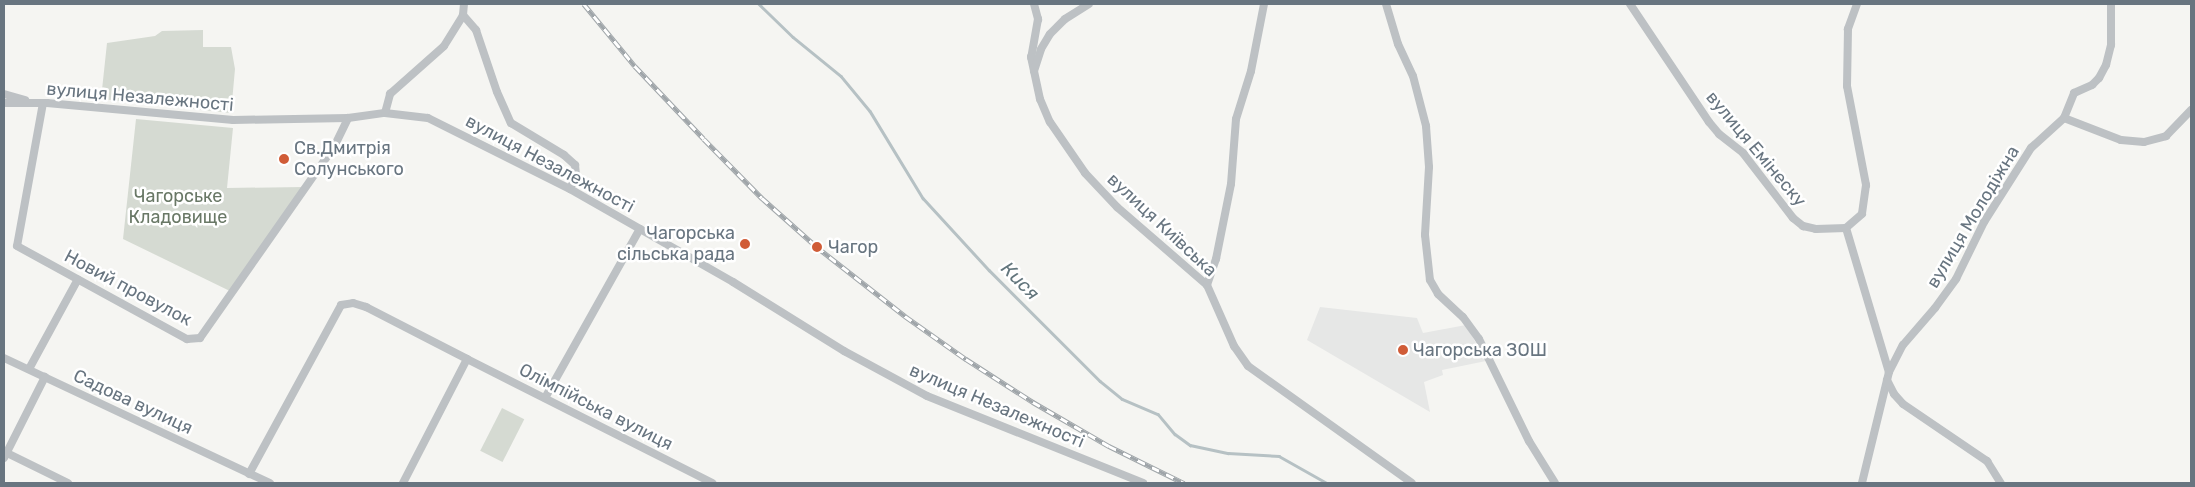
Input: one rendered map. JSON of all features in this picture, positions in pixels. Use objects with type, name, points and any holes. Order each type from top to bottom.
[{"type":"street","points":[[385,113],[390,94],[444,46],[463,16],[464,4]]},
{"type":"street","name":"вулиця Київська","points":[[1034,4],[1038,15],[1031,52],[1040,99],[1050,122],[1085,173],[1108,198],[1207,286],[1234,346],[1248,366],[1412,483]]},
{"type":"street","points":[[1034,73],[1041,49],[1050,34],[1065,19],[1089,4]]},
{"type":"street","points":[[1207,286],[1216,259],[1231,184],[1236,119],[1251,71],[1264,4]]},
{"type":"street","points":[[1386,4],[1398,44],[1412,76],[1426,126],[1429,167],[1426,235],[1430,280],[1436,291],[1464,317],[1479,339],[1529,441],[1554,483]]},
{"type":"street","name":"вулиця Емінеску","points":[[1630,4],[1709,122],[1743,153],[1793,218],[1803,226],[1816,229],[1846,228]]},
{"type":"street","points":[[1857,4],[1848,29],[1847,86],[1866,185],[1862,214],[1846,228],[1888,376],[1894,394],[1904,404],[1987,461],[2001,483]]},
{"type":"street","name":"вулиця Молодіжна","points":[[1862,483],[1888,376],[1903,345],[1935,308],[1956,279],[1984,222],[2031,148],[2064,118],[2074,93],[2094,84],[2106,65],[2112,39],[2111,4]]},
{"type":"street","points":[[463,16],[476,30],[503,108],[511,122],[575,164],[576,175],[570,189]]},
{"type":"street","points":[[4,94],[34,103]]},
{"type":"street","name":"вулиця Незалежності","points":[[4,103],[43,103],[233,120],[348,118],[385,113],[428,118],[570,189],[732,282],[844,351],[927,396],[1143,483]]},
{"type":"street","name":"Новий провулок","points":[[43,103],[17,246],[187,339],[200,338],[335,145],[348,118]]},
{"type":"street","points":[[2064,118],[2121,140],[2144,142],[2166,136],[2191,110]]},
{"type":"street","points":[[545,398],[640,229]]},
{"type":"street","points":[[29,369],[78,279]]},
{"type":"street","name":"Олімпійська вулиця","points":[[249,474],[341,305],[353,303],[366,307],[712,483]]},
{"type":"street","name":"Садова вулиця","points":[[4,358],[270,483]]},
{"type":"street","points":[[403,483],[467,359]]},
{"type":"street","points":[[45,377],[5,455],[68,483]]},
{"type":"shaded area","name":"Чагорська ЗОШ","points":[[1320,307],[1417,318],[1423,333],[1466,325],[1486,361],[1442,370],[1443,375],[1424,382],[1430,412],[1307,340]]},
{"type":"green space","points":[[203,30],[203,47],[231,47],[235,69],[231,113],[101,99],[107,43],[155,36],[162,31]]},
{"type":"green space","name":"Чагорське Кладовище","points":[[136,119],[233,128],[227,188],[304,187],[234,293],[123,239]]},
{"type":"green space","points":[[502,408],[524,419],[502,462],[480,451]]},
{"type":"waterway","name":"Кися","points":[[759,4],[793,37],[841,76],[870,111],[923,198],[989,270],[1100,381],[1122,399],[1158,414],[1175,434],[1190,445],[1228,453],[1279,456],[1327,483]]},
{"type":"railway","points":[[584,4],[635,66],[704,139],[762,198],[817,247],[905,316],[966,359],[1033,402],[1109,446],[1184,483]]},
{"type":"place","name":"Св.Дмитрія Солунського","points":[[284,159]]},
{"type":"place","name":"Чагорська сільська рада","points":[[745,244]]},
{"type":"place","name":"Чагор","points":[[817,247]]},
{"type":"place","name":"Чагорська ЗОШ","points":[[1403,350]]}]
